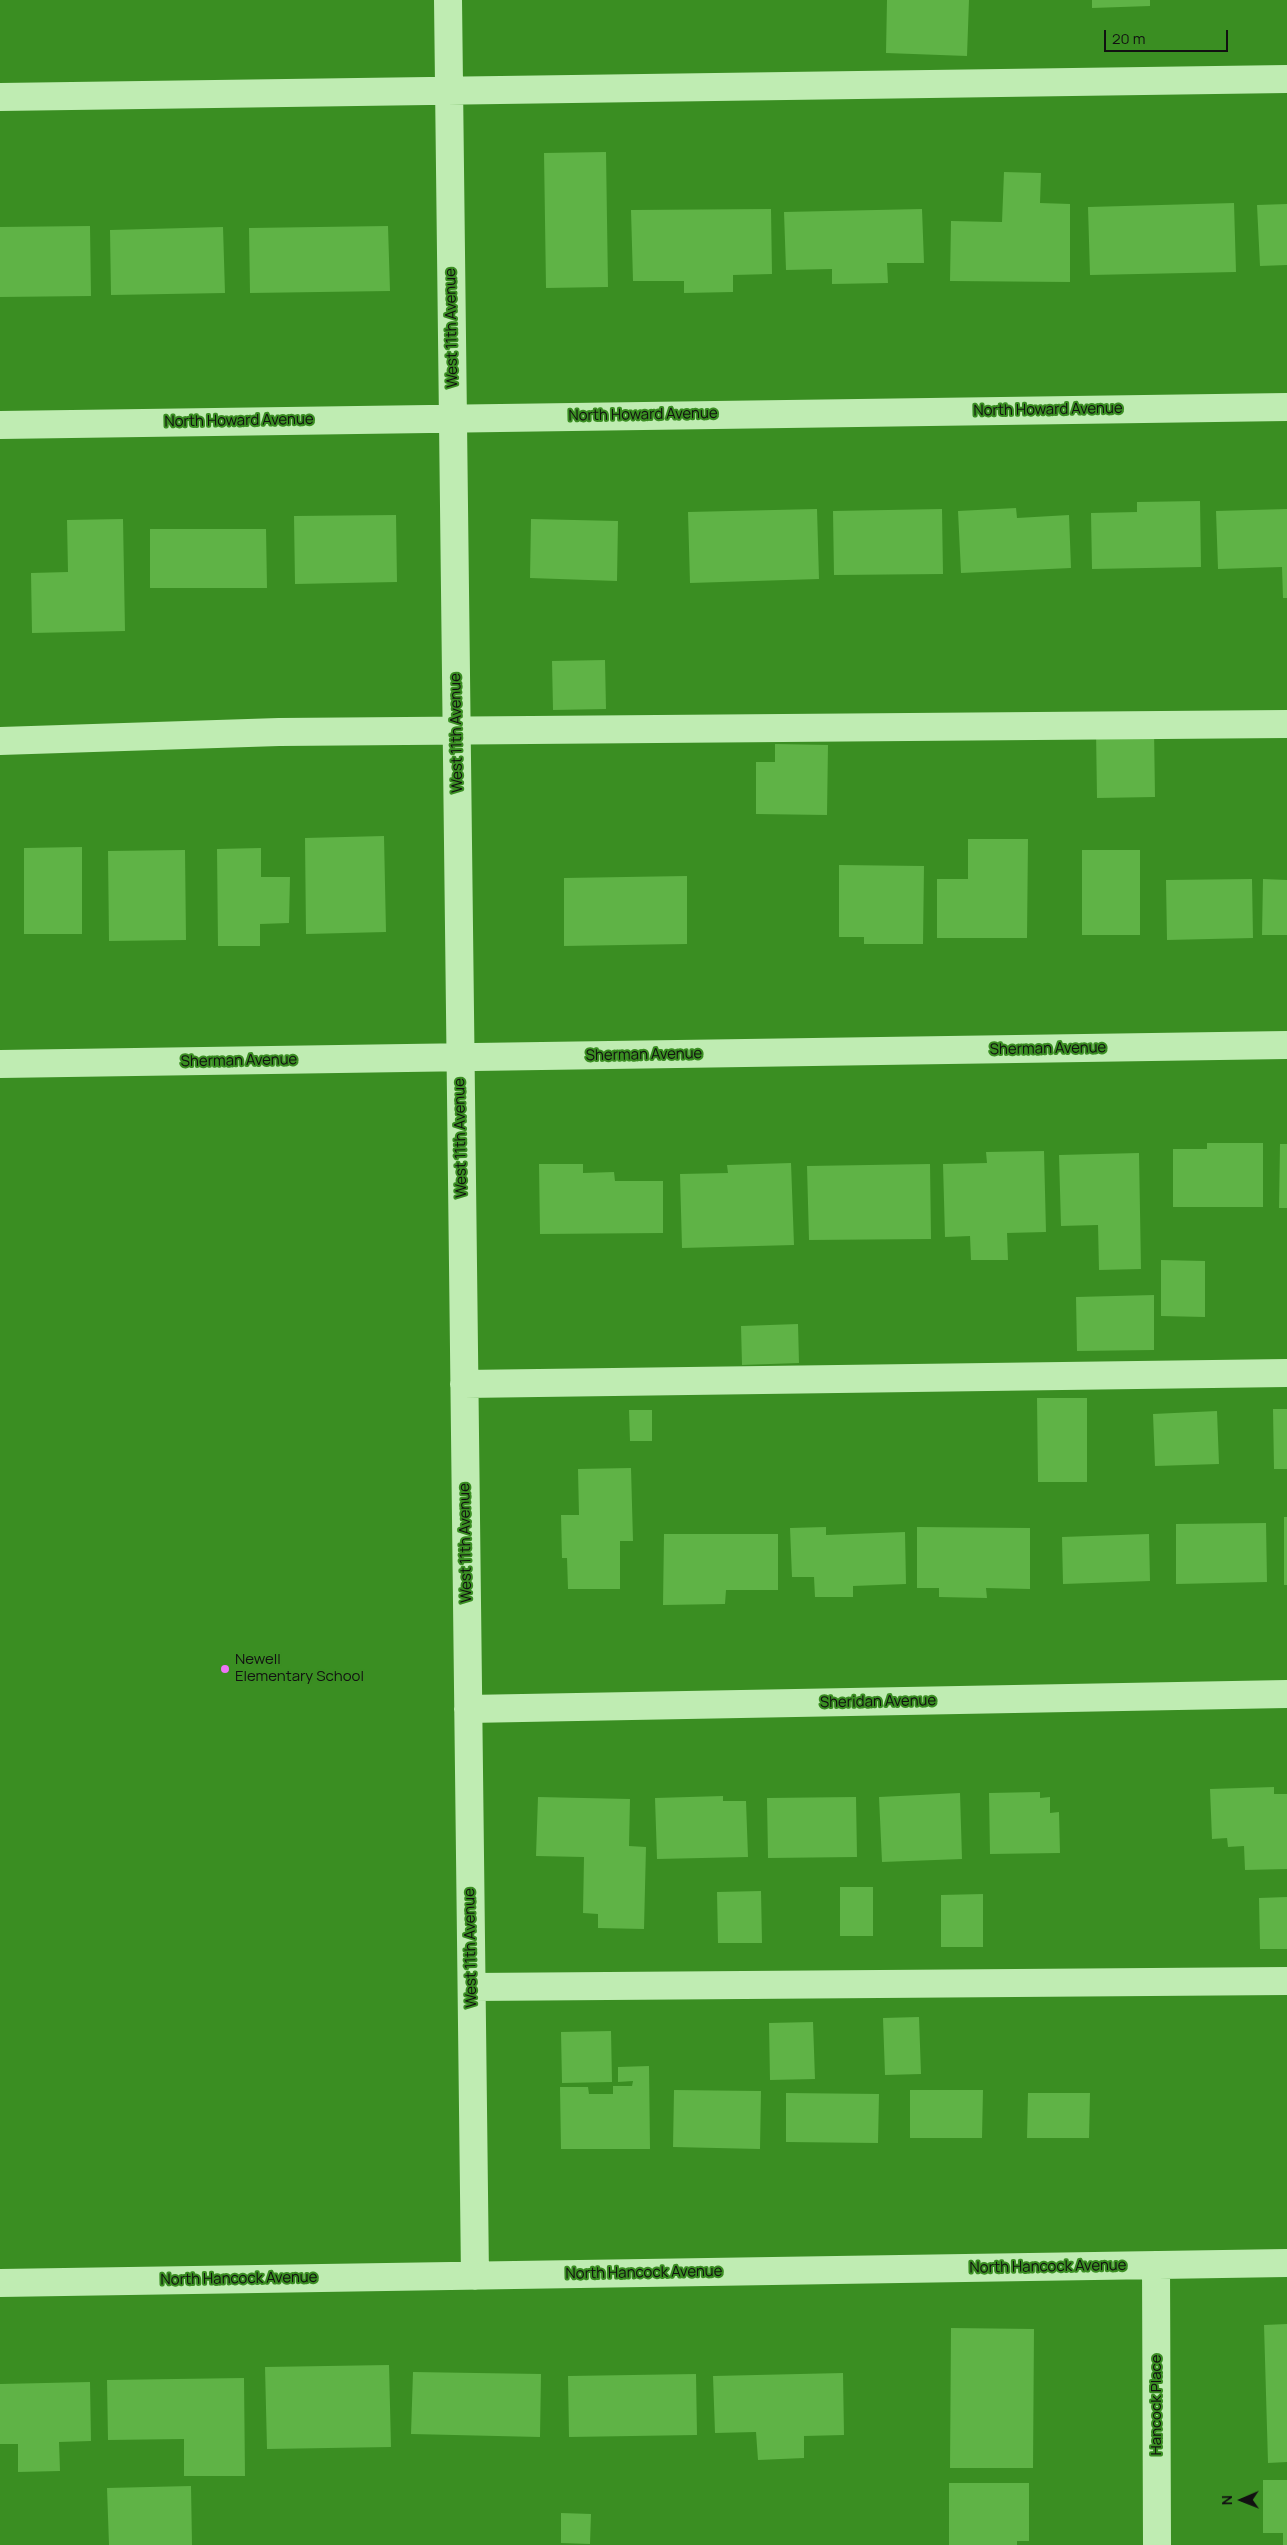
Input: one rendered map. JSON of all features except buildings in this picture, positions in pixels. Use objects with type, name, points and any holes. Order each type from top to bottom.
[{"type":"street","name":"West 11th Avenue","points":[[448,0],[474,2276]]},
{"type":"street","points":[[0,97],[1287,79]]},
{"type":"street","name":"North Howard Avenue","points":[[0,425],[453,417],[1287,407]]},
{"type":"street","points":[[0,741],[279,732],[1287,724]]},
{"type":"street","name":"Sherman Avenue","points":[[0,1064],[1287,1045]]},
{"type":"street","points":[[464,1384],[1287,1373]]},
{"type":"street","name":"Sheridan Avenue","points":[[468,1709],[1287,1694]]},
{"type":"street","points":[[472,1987],[1287,1981]]},
{"type":"street","name":"North Hancock Avenue","points":[[0,2283],[1287,2263]]},
{"type":"street","name":"Hancock Place","points":[[1156,2265],[1157,2545]]},
{"type":"place","name":"Newell Elementary School","points":[[225,1669]]}]
